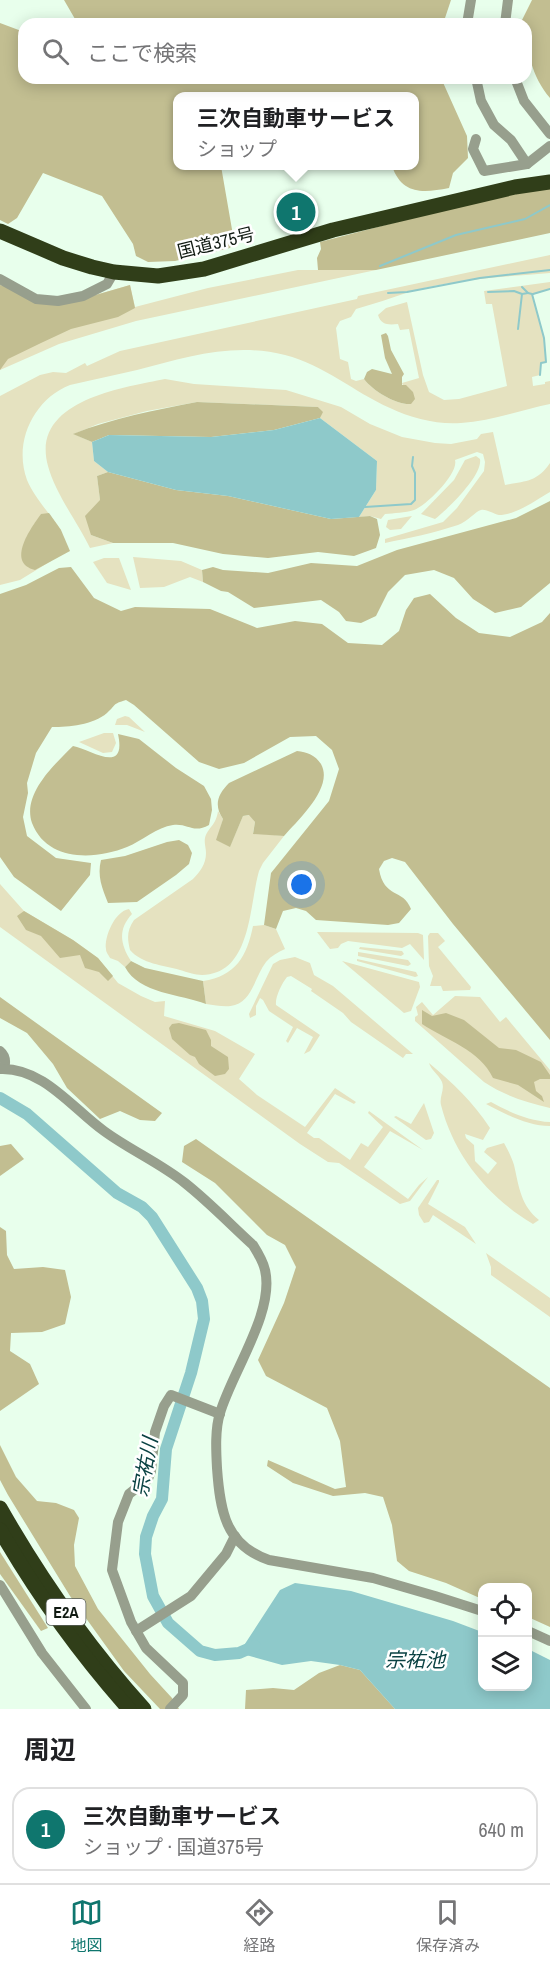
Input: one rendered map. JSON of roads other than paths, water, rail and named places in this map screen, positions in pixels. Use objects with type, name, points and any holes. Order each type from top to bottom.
[{"type":"highway","name":"国道375号","points":[[0,231],[63,258],[114,272],[158,276],[204,269],[333,230],[515,187],[550,182]]},
{"type":"highway","name":"E2A","points":[[0,1508],[48,1587],[86,1640],[144,1709]]},
{"type":"highway","name":"E2A","points":[[0,1530],[76,1646],[129,1709]]},
{"type":"street","points":[[468,18],[471,0]]},
{"type":"street","points":[[506,18],[508,0]]},
{"type":"street","points":[[478,84],[482,101],[494,125],[511,140],[526,164]]},
{"type":"street","points":[[517,84],[524,101],[550,134]]},
{"type":"street","points":[[476,138],[473,149],[483,171],[526,164],[550,146]]},
{"type":"street","points":[[0,279],[36,299],[58,301],[84,296],[107,284],[114,272]]},
{"type":"street","points":[[0,1051],[6,1063],[2,1069],[32,1076],[46,1084],[106,1133],[186,1184],[253,1245],[265,1269],[267,1290],[264,1306],[220,1414],[216,1455],[224,1517],[243,1546],[255,1555],[269,1560],[373,1578],[478,1609]]},
{"type":"street","points":[[170,1709],[183,1695],[183,1683],[146,1648],[131,1622],[111,1570],[118,1522],[129,1494],[148,1479],[155,1432],[164,1406],[171,1395],[220,1414]]},
{"type":"street","points":[[136,1631],[191,1596],[226,1554],[235,1536]]},
{"type":"street","points":[[0,1585],[42,1653],[86,1709]]},
{"type":"street","points":[[532,1633],[550,1641]]},
{"type":"water","points":[[320,418],[377,461],[376,490],[359,517],[331,519],[228,496],[176,490],[108,472],[94,461],[92,442],[109,435],[211,437],[274,430]]},
{"type":"water","name":"宗祐池","points":[[295,1583],[351,1591],[478,1630],[478,1691],[532,1691],[532,1651],[550,1660],[550,1709],[395,1709],[360,1670],[311,1661],[282,1665],[239,1653],[280,1590]]},
{"type":"waterway","points":[[380,266],[456,235],[525,219],[550,205]]},
{"type":"waterway","points":[[388,293],[407,292],[480,278],[550,270]]},
{"type":"waterway","points":[[518,329],[522,294],[528,293],[522,287]]},
{"type":"waterway","points":[[533,294],[550,289]]},
{"type":"waterway","points":[[488,292],[514,291],[522,294]]},
{"type":"waterway","points":[[528,293],[532,294],[544,338],[546,362],[541,363],[540,375]]},
{"type":"waterway","points":[[365,507],[411,504],[415,500],[413,457]]},
{"type":"waterway","name":"宗祐川","points":[[0,1098],[27,1114],[117,1193],[142,1207],[152,1217],[197,1288],[202,1301],[204,1319],[191,1373],[166,1449],[162,1499],[146,1537],[145,1554],[153,1596],[168,1623],[200,1651],[215,1655],[239,1653],[255,1646]]},
{"type":"place","name":"三次自動車サービス","points":[[296,212]]}]
